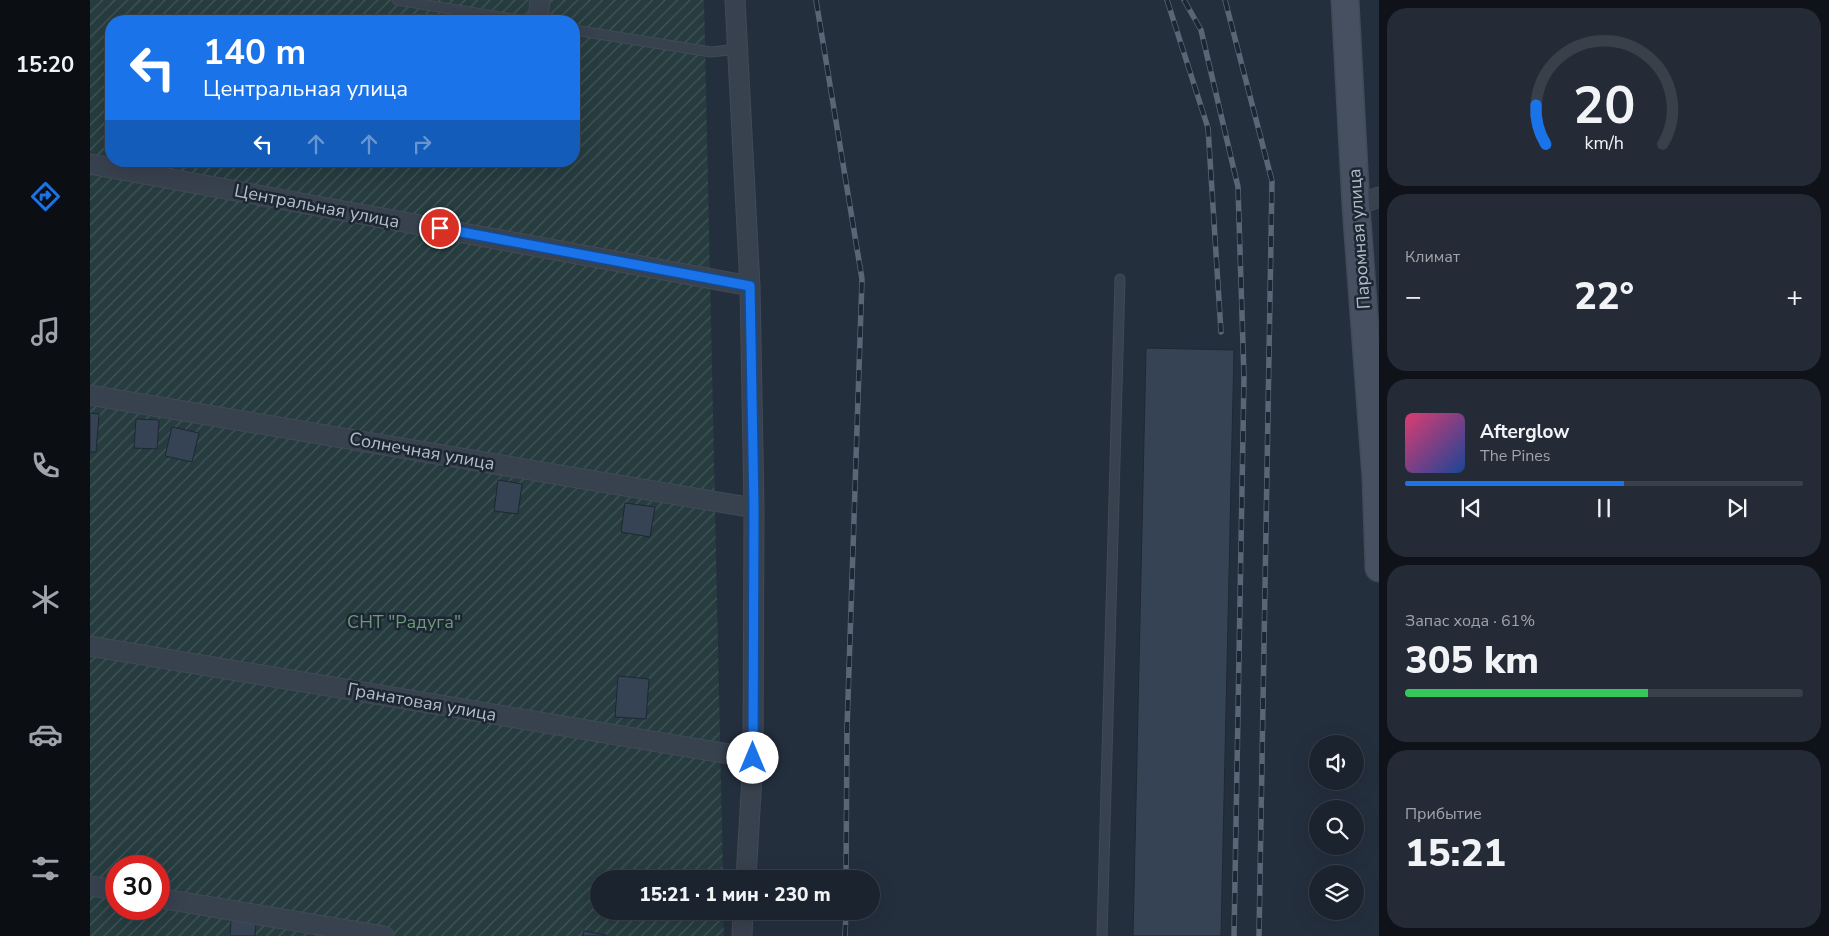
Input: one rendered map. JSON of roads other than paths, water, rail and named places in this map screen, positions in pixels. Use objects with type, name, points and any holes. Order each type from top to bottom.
[{"type":"street","points":[[539,15],[540,0]]},
{"type":"street","points":[[735,0],[750,286],[754,508],[753,758],[747,870]]},
{"type":"street","name":"Паромная улица","points":[[1345,0],[1367,202],[1379,568]]},
{"type":"street","name":"Центральная улица","points":[[90,164],[105,167]]},
{"type":"street","name":"Центральная улица","points":[[106,167],[750,286]]},
{"type":"street","name":"Солнечная улица","points":[[90,395],[754,508]]},
{"type":"street","name":"Гранатовая улица","points":[[90,646],[753,758]]},
{"type":"street","points":[[90,886],[105,888]]},
{"type":"street","points":[[170,900],[384,936]]},
{"type":"street","points":[[742,936],[743,920]]},
{"type":"lane","points":[[397,0],[488,15]]},
{"type":"lane","points":[[580,31],[711,52],[739,49]]},
{"type":"lane","points":[[1102,936],[1120,279]]},
{"type":"railway","points":[[816,0],[862,279],[847,729],[846,870]]},
{"type":"railway","points":[[1167,0],[1208,128],[1221,332]]},
{"type":"railway","points":[[1184,0],[1201,30],[1238,187],[1244,378],[1234,936]]},
{"type":"railway","points":[[1225,0],[1272,181],[1259,936]]},
{"type":"railway","points":[[845,936],[846,920]]},
{"type":"park label","name":"СНТ \"Радуга\"","points":[[404,622]]}]
